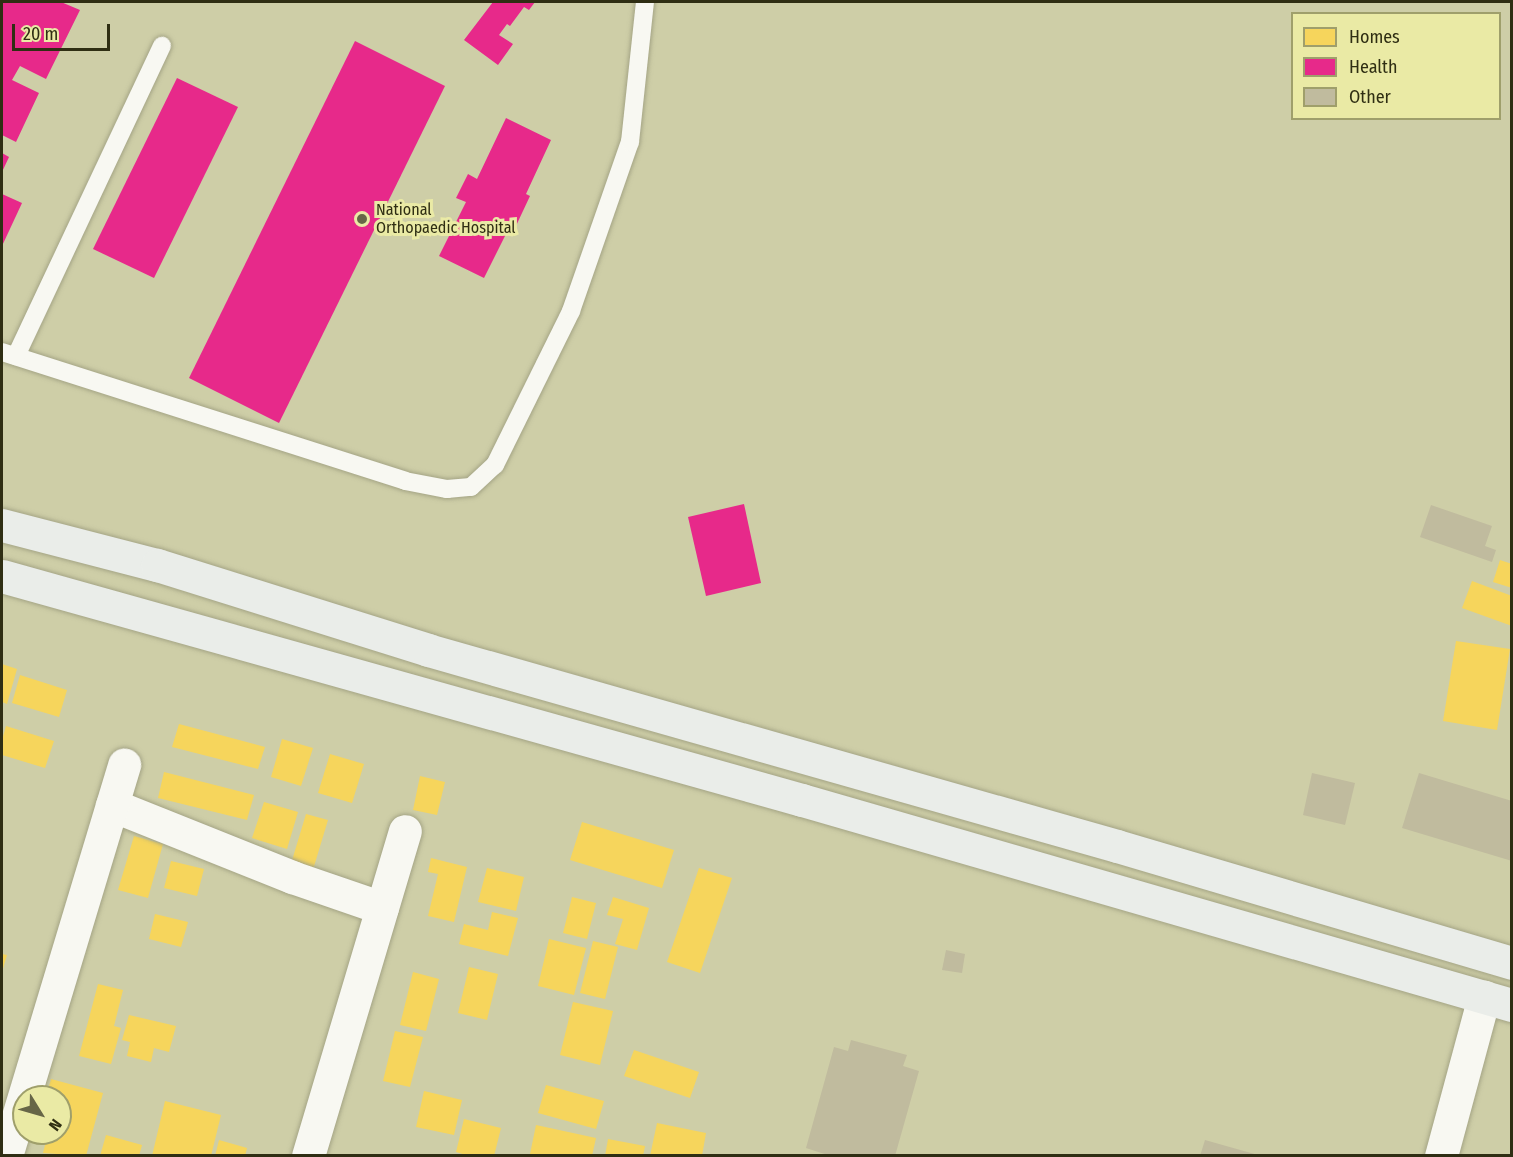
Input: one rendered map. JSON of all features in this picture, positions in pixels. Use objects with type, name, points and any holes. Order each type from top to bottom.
[{"type":"main road","points":[[2,525],[157,566],[428,650],[1105,843],[1512,963]]},
{"type":"main road","points":[[2,576],[813,804],[1498,1001]]},
{"type":"street","points":[[6,1155],[124,764]]},
{"type":"street","points":[[112,804],[292,877],[382,908]]},
{"type":"street","points":[[308,1155],[405,831]]},
{"type":"street","points":[[1442,1155],[1498,1001]]},
{"type":"lane","points":[[162,46],[9,354],[405,481],[447,489],[471,487],[495,465],[571,311],[630,142],[645,2]]},
{"type":"building: Homes","points":[[1500,560],[1512,564],[1512,588],[1493,582]]},
{"type":"building: Homes","points":[[1472,581],[1512,596],[1512,626],[1462,608]]},
{"type":"building: Homes","points":[[1456,641],[1510,649],[1497,730],[1443,721]]},
{"type":"building: Homes","points":[[2,664],[17,669],[7,704],[2,702]]},
{"type":"building: Homes","points":[[20,675],[67,690],[59,717],[12,703]]},
{"type":"building: Homes","points":[[179,724],[265,747],[258,769],[172,747]]},
{"type":"building: Homes","points":[[6,726],[54,741],[45,768],[2,755],[2,740]]},
{"type":"building: Homes","points":[[282,739],[313,748],[301,786],[271,777]]},
{"type":"building: Homes","points":[[330,754],[364,764],[352,803],[318,793]]},
{"type":"building: Homes","points":[[164,772],[254,795],[247,820],[158,798]]},
{"type":"building: Homes","points":[[420,776],[445,782],[437,815],[413,810]]},
{"type":"building: Homes","points":[[264,802],[298,812],[287,849],[252,838]]},
{"type":"building: Homes","points":[[306,814],[328,820],[312,873],[290,867]]},
{"type":"building: Homes","points":[[582,822],[674,850],[662,888],[570,860]]},
{"type":"building: Homes","points":[[134,836],[163,844],[148,898],[118,890]]},
{"type":"building: Homes","points":[[431,858],[467,867],[454,922],[428,916],[438,874],[428,872]]},
{"type":"building: Homes","points":[[171,861],[204,869],[197,896],[164,888]]},
{"type":"building: Homes","points":[[487,868],[524,877],[516,911],[478,902]]},
{"type":"building: Homes","points":[[699,868],[732,878],[700,973],[667,962]]},
{"type":"building: Homes","points":[[572,897],[596,903],[587,939],[563,933]]},
{"type":"building: Homes","points":[[613,897],[649,908],[637,950],[615,944],[623,919],[607,915]]},
{"type":"building: Homes","points":[[492,912],[518,918],[508,956],[459,944],[464,924],[488,930]]},
{"type":"building: Homes","points":[[155,914],[188,922],[181,947],[149,939]]},
{"type":"building: Homes","points":[[549,939],[586,948],[574,995],[538,986]]},
{"type":"building: Homes","points":[[593,941],[618,947],[605,999],[580,993]]},
{"type":"building: Homes","points":[[2,954],[7,955],[2,972]]},
{"type":"building: Homes","points":[[469,967],[498,974],[487,1020],[458,1013]]},
{"type":"building: Homes","points":[[413,972],[439,979],[426,1031],[400,1025]]},
{"type":"building: Homes","points":[[98,984],[123,990],[114,1026],[121,1028],[111,1064],[79,1056]]},
{"type":"building: Homes","points":[[573,1002],[613,1011],[600,1065],[560,1055]]},
{"type":"building: Homes","points":[[129,1015],[176,1026],[169,1052],[154,1048],[151,1062],[127,1056],[130,1042],[122,1040]]},
{"type":"building: Homes","points":[[395,1031],[423,1037],[410,1087],[383,1081]]},
{"type":"building: Homes","points":[[634,1050],[699,1072],[690,1098],[624,1076]]},
{"type":"building: Homes","points":[[51,1079],[103,1093],[86,1156],[43,1153],[45,1145],[72,1145],[72,1085],[49,1085]]},
{"type":"building: Homes","points":[[546,1085],[604,1101],[596,1129],[538,1113]]},
{"type":"building: Homes","points":[[424,1091],[462,1100],[454,1135],[416,1127]]},
{"type":"building: Homes","points":[[165,1101],[221,1115],[211,1156],[152,1156]]},
{"type":"building: Homes","points":[[464,1119],[501,1128],[494,1156],[469,1156],[456,1152]]},
{"type":"building: Homes","points":[[657,1123],[706,1133],[702,1156],[650,1156]]},
{"type":"building: Homes","points":[[536,1125],[596,1138],[592,1156],[530,1154]]},
{"type":"building: Homes","points":[[106,1135],[142,1145],[139,1156],[100,1156]]},
{"type":"building: Homes","points":[[608,1139],[645,1146],[643,1156],[605,1156]]},
{"type":"building: Homes","points":[[219,1140],[247,1148],[245,1156],[215,1156]]},
{"type":"building: Health","points":[[2,2],[61,2],[80,10],[46,79],[20,66],[12,80],[39,93],[16,142],[2,135]]},
{"type":"building: Health","points":[[493,2],[535,2],[529,10],[524,7],[510,26],[507,24],[499,35],[513,44],[498,65],[464,40]]},
{"type":"building: Health","points":[[355,41],[445,86],[279,423],[189,378]]},
{"type":"building: Health","points":[[177,78],[238,107],[154,278],[93,249]]},
{"type":"building: Health","points":[[506,118],[551,140],[526,194],[530,196],[515,228],[510,226],[484,278],[439,256],[466,202],[456,198],[468,174],[477,179]]},
{"type":"building: Health","points":[[2,153],[9,157],[2,172]]},
{"type":"building: Health","points":[[2,194],[22,203],[2,246]]},
{"type":"building: Health","points":[[744,504],[761,583],[706,596],[688,517]]},
{"type":"building: Other","points":[[1431,505],[1492,526],[1485,546],[1496,550],[1492,562],[1420,537]]},
{"type":"building: Other","points":[[1312,773],[1355,783],[1345,825],[1303,815]]},
{"type":"building: Other","points":[[1419,773],[1512,801],[1512,861],[1402,828]]},
{"type":"building: Other","points":[[946,950],[965,954],[962,973],[942,970]]},
{"type":"building: Other","points":[[851,1040],[907,1055],[903,1066],[919,1071],[895,1156],[831,1156],[806,1148],[834,1047],[848,1051]]},
{"type":"building: Other","points":[[1205,1140],[1258,1155],[1258,1156],[1200,1156]]},
{"type":"place","name":"National Orthopaedic Hospital","points":[[362,219]]}]
